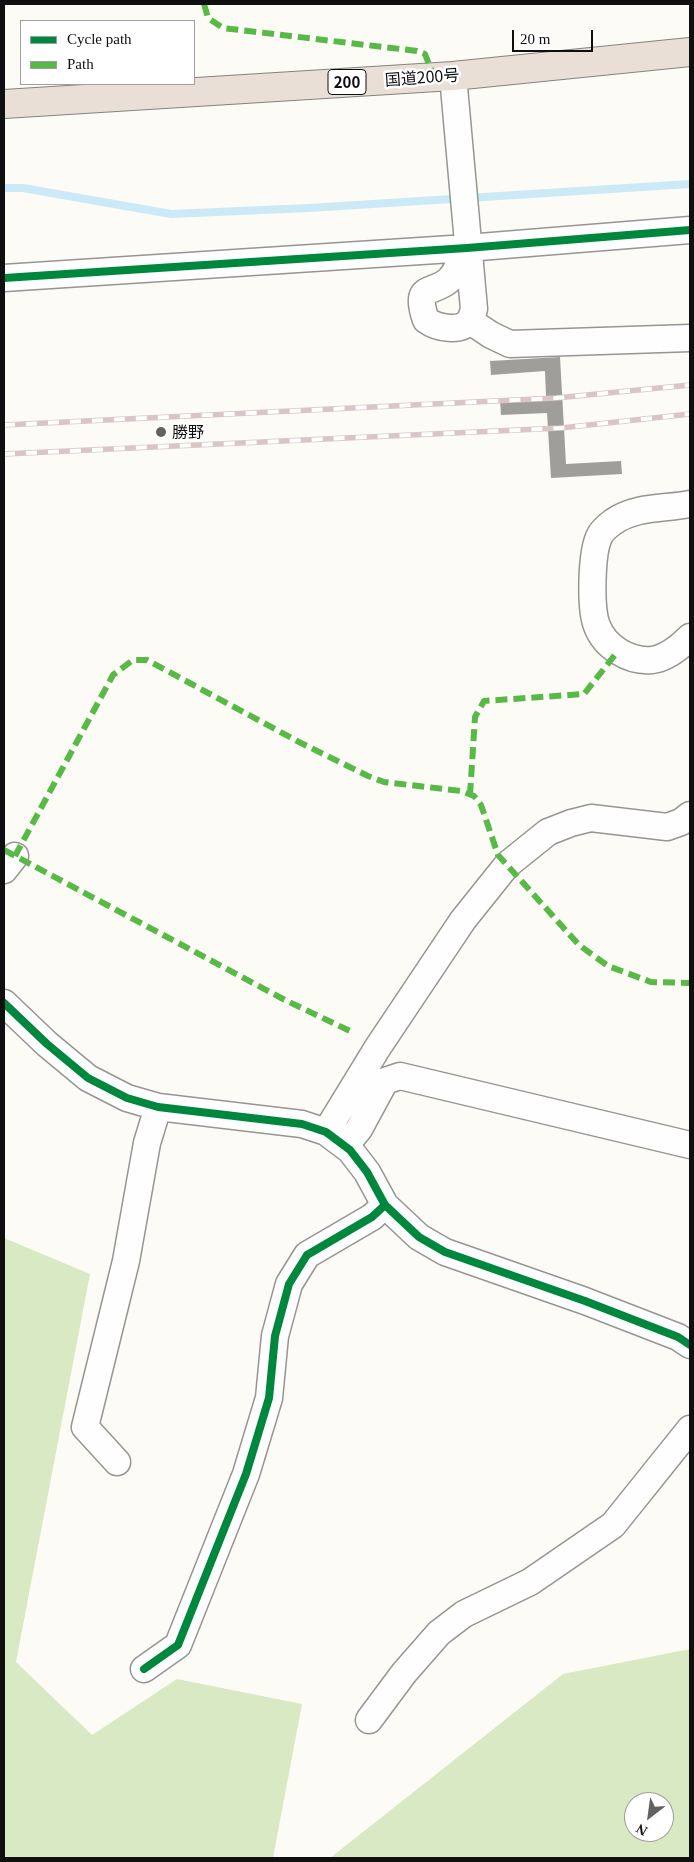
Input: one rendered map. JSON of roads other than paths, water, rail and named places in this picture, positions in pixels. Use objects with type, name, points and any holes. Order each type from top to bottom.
[{"type":"highway","name":"国道200号","points":[[4,104],[453,76],[690,52]]},
{"type":"street","points":[[453,76],[474,309],[470,321],[459,327],[439,327],[426,320],[421,305],[424,294],[430,288],[440,286],[450,279],[467,248]]},
{"type":"street","points":[[4,278],[467,248],[690,230]]},
{"type":"street","points":[[470,321],[491,335],[510,344],[690,338]]},
{"type":"street","points":[[690,504],[631,512],[613,522],[600,534],[595,550],[593,600],[596,626],[611,647],[628,656],[652,660],[677,650],[690,637]]},
{"type":"street","points":[[336,1139],[378,1047],[463,920],[508,865],[548,832],[571,823],[592,818],[666,827],[681,822],[690,815]]},
{"type":"street","points":[[4,1003],[88,1078],[127,1098],[158,1108],[302,1124],[336,1139],[367,1172],[384,1205],[419,1237],[445,1252],[585,1300],[678,1337],[690,1345]]},
{"type":"street","points":[[336,1139],[359,1129],[385,1081],[400,1076],[690,1145]]},
{"type":"street","points":[[117,1462],[85,1427],[126,1261],[147,1142],[158,1108]]},
{"type":"street","points":[[144,1669],[178,1645],[246,1474],[269,1398],[275,1336],[289,1284],[307,1255],[372,1217],[384,1205]]},
{"type":"street","points":[[369,1720],[404,1673],[439,1633],[464,1614],[537,1577],[613,1525],[690,1429]]},
{"type":"waterway","points":[[4,188],[23,188],[171,214],[309,208],[690,184]]},
{"type":"railway","points":[[4,425],[556,398],[690,385]]},
{"type":"railway","points":[[4,454],[561,428],[690,414]]},
{"type":"place","name":"勝野","points":[[161,432]]}]
